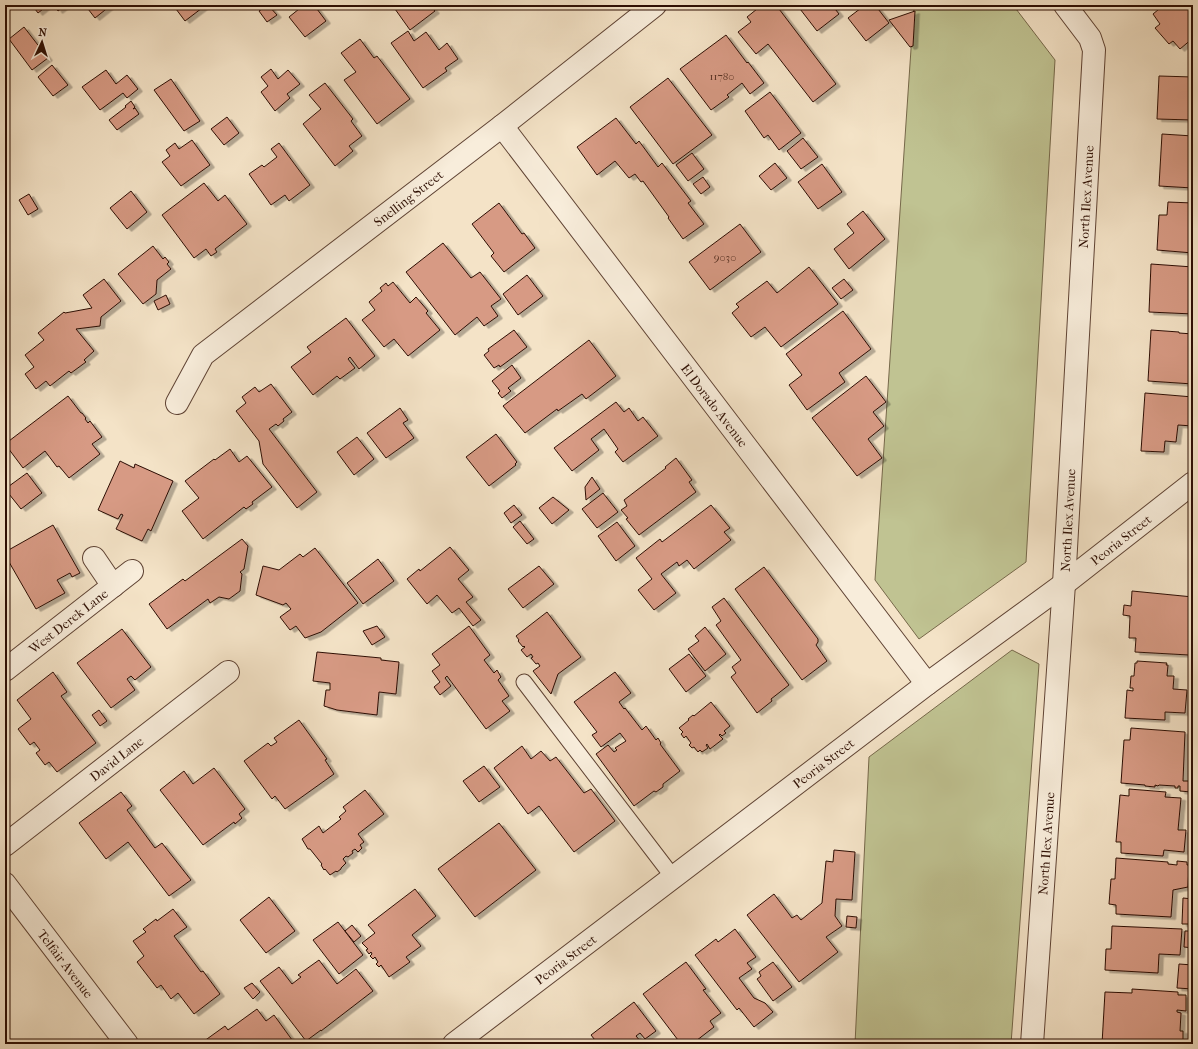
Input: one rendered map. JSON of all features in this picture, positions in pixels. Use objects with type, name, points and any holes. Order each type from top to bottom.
[{"type":"street","name":"Snelling Street","points":[[177,403],[203,355],[502,126],[655,5]]},
{"type":"street","name":"North Ilex Avenue","points":[[1032,1044],[1064,584],[1094,50],[1090,38],[1065,5]]},
{"type":"street","name":"El Dorado Avenue","points":[[502,126],[927,684]]},
{"type":"street","name":"Peoria Street","points":[[454,1044],[927,684],[1064,584],[1193,482]]},
{"type":"street","name":"West Derek Lane","points":[[94,558],[113,586]]},
{"type":"street","name":"West Derek Lane","points":[[5,670],[132,571]]},
{"type":"street","name":"David Lane","points":[[5,845],[228,672]]},
{"type":"street","name":"Telfair Avenue","points":[[5,884],[127,1044]]},
{"type":"lane","points":[[524,682],[673,877]]},
{"type":"green space","points":[[914,5],[1013,5],[1055,60],[1026,562],[919,639],[875,580]]},
{"type":"green space","points":[[1012,650],[1039,664],[1011,1044],[855,1044],[869,757]]},
{"type":"building","points":[[32,5],[48,5],[38,13]]},
{"type":"building","points":[[54,5],[66,5],[58,11]]},
{"type":"building","points":[[85,5],[109,5],[110,6],[95,18]]},
{"type":"building","points":[[173,5],[206,5],[185,21]]},
{"type":"building","points":[[268,5],[277,15],[267,22],[259,11]]},
{"type":"building","points":[[304,5],[314,5],[326,21],[305,37],[289,17]]},
{"type":"building","points":[[400,5],[430,5],[435,11],[410,30],[395,9]]},
{"type":"building","points":[[762,5],[776,5],[836,84],[813,102],[768,44],[756,54],[738,32],[751,22],[747,17]]},
{"type":"building","points":[[797,5],[832,5],[839,14],[817,31]]},
{"type":"building","points":[[865,5],[875,5],[889,23],[866,41],[848,18]]},
{"type":"building","points":[[1164,5],[1193,5],[1193,38],[1180,49],[1173,41],[1169,44],[1155,28],[1160,24],[1153,14]]},
{"type":"building","points":[[915,11],[913,46],[910,47],[889,20]]},
{"type":"building","points":[[24,27],[48,58],[32,70],[9,39]]},
{"type":"building","points":[[408,31],[414,41],[426,32],[439,50],[447,43],[458,59],[445,68],[447,71],[423,88],[391,43]]},
{"type":"building","points":[[726,35],[764,83],[750,94],[742,83],[727,95],[729,97],[711,110],[680,69]]},
{"type":"building","points":[[360,39],[374,58],[377,56],[410,99],[377,124],[344,80],[356,72],[341,53]]},
{"type":"building","points":[[52,65],[68,85],[53,96],[38,77]]},
{"type":"building","points":[[271,69],[278,79],[288,70],[300,84],[287,94],[290,98],[275,111],[261,92],[268,86],[261,77]]},
{"type":"building","points":[[106,70],[116,84],[127,75],[138,89],[127,98],[123,93],[100,110],[82,87]]},
{"type":"building","points":[[1159,76],[1193,77],[1193,120],[1157,119]]},
{"type":"building","points":[[668,78],[712,135],[673,164],[630,107]]},
{"type":"building","points":[[171,79],[200,121],[184,131],[154,90]]},
{"type":"building","points":[[325,83],[353,119],[351,121],[362,136],[349,146],[353,151],[335,166],[303,124],[321,109],[309,95]]},
{"type":"building","points":[[770,92],[801,133],[779,150],[768,135],[764,138],[745,111]]},
{"type":"building","points":[[131,101],[135,107],[133,109],[135,108],[139,114],[117,130],[109,120],[126,107],[125,106]]},
{"type":"building","points":[[227,117],[239,133],[224,145],[211,129]]},
{"type":"building","points":[[616,118],[636,144],[639,141],[658,167],[662,163],[691,201],[688,203],[704,224],[683,239],[643,181],[641,182],[635,174],[629,178],[615,161],[597,175],[577,147]]},
{"type":"building","points":[[1162,134],[1193,136],[1193,188],[1159,186]]},
{"type":"building","points":[[803,138],[818,157],[801,169],[787,151]]},
{"type":"building","points":[[192,140],[210,165],[181,186],[162,162],[170,156],[166,150],[175,143],[179,149]]},
{"type":"building","points":[[279,143],[310,185],[289,201],[285,195],[271,205],[249,174],[262,165],[264,167],[277,157],[271,149]]},
{"type":"building","points":[[692,153],[704,169],[688,181],[676,165]]},
{"type":"building","points":[[775,163],[787,178],[771,190],[759,176]]},
{"type":"building","points":[[822,164],[842,192],[818,209],[798,182]]},
{"type":"building","points":[[703,177],[710,187],[701,194],[693,184]]},
{"type":"building","points":[[204,183],[218,201],[225,195],[247,224],[215,249],[217,252],[211,256],[206,249],[194,258],[162,215]]},
{"type":"building","points":[[131,191],[147,212],[127,229],[110,208]]},
{"type":"building","points":[[29,194],[38,209],[28,215],[19,200]]},
{"type":"building","points":[[1168,202],[1193,203],[1193,253],[1157,250],[1159,215],[1167,215]]},
{"type":"building","points":[[499,203],[522,234],[524,233],[535,248],[504,272],[491,256],[494,253],[472,224]]},
{"type":"building","points":[[863,211],[885,239],[849,269],[834,249],[854,233],[847,224]]},
{"type":"building","points":[[740,224],[761,252],[710,290],[689,262]]},
{"type":"building","points":[[443,243],[471,278],[480,272],[501,299],[491,306],[498,316],[484,326],[477,317],[455,335],[406,272]]},
{"type":"building","points":[[153,246],[163,259],[165,257],[169,262],[167,264],[171,269],[157,280],[156,294],[143,304],[118,274]]},
{"type":"building","points":[[1151,264],[1193,267],[1193,314],[1149,312]]},
{"type":"building","points":[[809,267],[838,304],[781,347],[765,327],[751,337],[732,313],[739,307],[736,304],[767,281],[777,293]]},
{"type":"building","points":[[527,275],[543,296],[518,315],[503,294]]},
{"type":"building","points":[[104,279],[121,301],[101,317],[100,326],[76,329],[94,351],[84,360],[86,362],[71,373],[69,371],[50,386],[46,381],[36,389],[25,374],[34,367],[25,355],[44,340],[38,333],[64,312],[92,308],[83,295]]},
{"type":"building","points":[[844,279],[853,290],[841,299],[832,288]]},
{"type":"building","points":[[393,282],[410,303],[416,297],[428,311],[426,313],[440,330],[408,356],[394,339],[384,347],[362,320],[375,310],[369,302],[382,291],[380,288],[386,283],[388,286]]},
{"type":"building","points":[[166,295],[170,304],[158,310],[154,301]]},
{"type":"building","points":[[843,311],[871,349],[839,373],[845,382],[807,410],[789,385],[802,375],[786,354]]},
{"type":"building","points":[[346,318],[375,356],[359,369],[350,357],[348,359],[355,368],[340,379],[337,376],[313,395],[291,367],[311,352],[307,347]]},
{"type":"building","points":[[514,330],[527,347],[500,367],[499,365],[494,368],[484,355],[489,351],[488,349]]},
{"type":"building","points":[[1151,330],[1193,334],[1193,384],[1148,381]]},
{"type":"building","points":[[589,340],[616,376],[586,399],[582,394],[558,411],[557,409],[525,433],[503,406]]},
{"type":"building","points":[[512,365],[521,378],[508,388],[511,391],[502,398],[498,393],[500,391],[492,381]]},
{"type":"building","points":[[866,376],[886,402],[873,412],[884,426],[868,439],[882,458],[857,476],[812,418]]},
{"type":"building","points":[[271,384],[292,412],[283,419],[284,421],[278,426],[276,424],[269,429],[317,492],[297,508],[263,464],[259,441],[236,411],[246,403],[242,397],[255,387],[259,392]]},
{"type":"building","points":[[1145,393],[1193,397],[1193,426],[1178,425],[1176,442],[1165,441],[1164,452],[1141,451]]},
{"type":"building","points":[[68,396],[86,418],[85,419],[88,423],[90,421],[102,437],[92,444],[100,454],[69,478],[59,466],[57,467],[45,451],[23,468],[5,444]]},
{"type":"building","points":[[616,402],[624,412],[629,408],[638,421],[643,417],[658,436],[623,462],[615,452],[618,449],[604,429],[591,439],[599,450],[572,471],[554,448]]},
{"type":"building","points":[[400,408],[408,420],[403,423],[414,438],[386,458],[367,433]]},
{"type":"building","points":[[496,434],[517,462],[515,464],[516,465],[489,486],[466,457]]},
{"type":"building","points":[[357,437],[374,459],[354,475],[337,452]]},
{"type":"building","points":[[230,449],[239,462],[247,456],[272,487],[252,502],[253,504],[246,509],[244,507],[203,539],[182,511],[199,498],[185,481]]},
{"type":"building","points":[[676,458],[692,480],[689,482],[696,492],[639,535],[626,519],[628,518],[621,510],[627,506],[624,500],[666,468],[665,467]]},
{"type":"building","points":[[120,461],[134,468],[135,464],[173,481],[151,531],[148,529],[142,541],[116,529],[123,515],[121,514],[118,519],[98,510]]},
{"type":"building","points":[[27,473],[42,493],[21,509],[5,489]]},
{"type":"building","points":[[592,477],[600,489],[586,500],[585,487]]},
{"type":"building","points":[[603,493],[618,512],[597,528],[582,509]]},
{"type":"building","points":[[553,497],[569,510],[552,524],[539,508]]},
{"type":"building","points":[[514,505],[522,515],[511,523],[504,513]]},
{"type":"building","points":[[711,505],[730,528],[724,532],[731,540],[694,569],[687,560],[679,566],[677,562],[661,574],[676,593],[654,610],[638,590],[652,579],[636,558],[660,539],[662,542]]},
{"type":"building","points":[[520,521],[534,539],[527,544],[513,527]]},
{"type":"building","points":[[617,522],[635,546],[616,561],[598,536]]},
{"type":"building","points":[[53,525],[80,573],[72,577],[70,573],[57,580],[65,593],[36,609],[5,555],[5,552]]},
{"type":"building","points":[[242,539],[248,546],[244,569],[240,572],[242,574],[240,591],[229,599],[219,597],[210,603],[208,599],[167,629],[149,604],[183,579],[185,581]]},
{"type":"building","points":[[450,547],[469,570],[458,579],[473,597],[466,602],[481,620],[473,626],[459,608],[452,613],[437,595],[427,604],[407,579],[419,569],[420,571]]},
{"type":"building","points":[[315,548],[358,603],[321,632],[305,638],[296,626],[290,630],[280,617],[291,609],[286,603],[283,605],[256,595],[263,566],[279,570],[300,554],[303,557]]},
{"type":"building","points":[[378,559],[394,581],[363,604],[347,583]]},
{"type":"building","points":[[539,566],[554,584],[523,608],[508,589]]},
{"type":"building","points":[[764,567],[818,639],[816,645],[827,661],[802,680],[735,589]]},
{"type":"building","points":[[1132,591],[1193,597],[1193,624],[1190,624],[1189,634],[1191,634],[1189,655],[1135,652],[1136,638],[1129,638],[1130,616],[1123,615],[1124,605],[1131,606]]},
{"type":"building","points":[[724,598],[789,685],[771,699],[772,701],[757,713],[731,677],[736,673],[732,667],[741,660],[716,625],[721,621],[712,607]]},
{"type":"building","points":[[547,612],[581,657],[558,674],[551,694],[533,671],[540,666],[531,658],[533,657],[531,654],[527,657],[521,650],[525,647],[523,647],[518,641],[519,640],[516,636]]},
{"type":"building","points":[[377,626],[385,637],[372,645],[363,631]]},
{"type":"building","points":[[469,626],[490,655],[484,660],[494,673],[497,670],[501,677],[498,680],[509,696],[502,701],[510,711],[486,729],[447,676],[445,678],[451,686],[440,695],[434,687],[440,682],[432,671],[440,665],[432,654]]},
{"type":"building","points":[[705,627],[726,654],[705,671],[688,649],[699,641],[695,636]]},
{"type":"building","points":[[122,629],[151,667],[135,680],[131,676],[127,679],[135,690],[111,708],[77,663]]},
{"type":"building","points":[[317,652],[381,658],[381,660],[399,662],[396,694],[379,692],[377,715],[337,710],[324,706],[326,690],[330,690],[330,683],[313,681]]},
{"type":"building","points":[[689,654],[706,676],[686,692],[669,669]]},
{"type":"building","points":[[1137,661],[1167,663],[1167,676],[1174,676],[1173,689],[1187,690],[1185,713],[1165,712],[1165,720],[1125,718],[1127,690],[1133,691],[1133,688],[1130,688],[1131,676],[1134,676],[1135,663],[1137,663]]},
{"type":"building","points":[[53,672],[67,692],[61,696],[96,743],[57,772],[49,762],[45,765],[36,753],[40,750],[34,742],[30,745],[18,729],[31,719],[17,700]]},
{"type":"building","points":[[615,672],[631,693],[619,702],[642,730],[646,726],[656,740],[658,738],[661,743],[660,744],[680,771],[663,784],[663,787],[656,792],[654,791],[634,806],[596,754],[608,745],[614,752],[617,750],[615,748],[626,741],[620,733],[601,747],[592,735],[597,732],[574,702]]},
{"type":"building","points":[[711,702],[730,726],[724,731],[726,733],[722,736],[720,734],[719,735],[723,739],[710,749],[707,744],[706,745],[708,748],[702,752],[700,750],[698,752],[694,747],[692,748],[689,745],[691,743],[686,736],[684,738],[681,734],[683,732],[679,728],[689,720],[688,719]]},
{"type":"building","points":[[99,710],[107,721],[100,726],[92,715]]},
{"type":"building","points":[[299,720],[327,759],[325,760],[334,774],[285,809],[275,796],[272,799],[244,761],[268,743],[271,746],[277,742],[274,738]]},
{"type":"building","points":[[1131,728],[1185,732],[1183,781],[1191,781],[1191,792],[1180,791],[1180,786],[1175,788],[1175,786],[1155,785],[1155,787],[1121,783],[1124,740],[1130,740]]},
{"type":"building","points":[[522,746],[531,759],[541,751],[550,761],[556,757],[584,793],[591,789],[615,821],[574,852],[539,806],[528,814],[494,768]]},
{"type":"building","points":[[484,766],[500,787],[479,802],[463,781]]},
{"type":"building","points":[[214,768],[245,809],[239,814],[242,818],[235,824],[234,822],[203,845],[160,790],[184,771],[193,784]]},
{"type":"building","points":[[1193,770],[1193,791],[1191,791]]},
{"type":"building","points":[[1129,789],[1166,792],[1165,797],[1181,798],[1178,830],[1186,830],[1184,852],[1164,850],[1163,856],[1121,853],[1121,842],[1116,842],[1120,795],[1129,796]]},
{"type":"building","points":[[365,790],[384,814],[358,834],[364,842],[360,845],[362,848],[358,852],[355,849],[348,857],[346,856],[343,859],[346,863],[341,869],[330,875],[325,869],[324,870],[321,865],[322,864],[310,849],[308,849],[302,839],[319,826],[323,833],[341,819],[339,817],[346,811],[343,807]]},
{"type":"building","points":[[121,792],[132,806],[127,810],[155,848],[162,843],[191,880],[169,896],[128,842],[106,859],[79,823]]},
{"type":"building","points":[[499,823],[536,870],[475,917],[438,869]]},
{"type":"building","points":[[834,850],[855,852],[852,900],[836,899],[835,916],[842,926],[826,937],[838,952],[799,982],[747,915],[774,894],[792,918],[797,915],[801,920],[822,903],[826,861],[833,862]]},
{"type":"building","points":[[1116,858],[1168,862],[1168,864],[1177,865],[1177,861],[1187,862],[1187,865],[1189,865],[1188,887],[1173,890],[1171,917],[1116,914],[1116,905],[1109,904],[1111,879],[1115,879]]},
{"type":"building","points":[[415,889],[436,916],[412,935],[421,946],[406,957],[410,962],[389,977],[381,965],[379,967],[376,964],[378,962],[375,957],[373,959],[370,956],[372,954],[371,952],[369,954],[366,950],[368,949],[362,943],[375,933],[368,925]]},
{"type":"building","points":[[269,897],[295,931],[266,953],[240,920]]},
{"type":"building","points":[[1183,898],[1193,899],[1193,924],[1182,924]]},
{"type":"building","points":[[173,909],[187,927],[174,936],[201,972],[203,971],[220,994],[194,1014],[178,993],[171,999],[161,985],[157,988],[137,962],[144,956],[133,941],[146,932],[143,929]]},
{"type":"building","points":[[847,916],[857,917],[856,928],[846,927]]},
{"type":"building","points":[[338,922],[363,955],[339,974],[313,940]]},
{"type":"building","points":[[352,925],[361,936],[354,942],[345,931]]},
{"type":"building","points":[[1112,926],[1182,929],[1180,955],[1159,954],[1158,973],[1105,970],[1106,949],[1111,949]]},
{"type":"building","points":[[735,929],[756,957],[747,963],[752,969],[739,978],[754,998],[765,1003],[773,1012],[754,1027],[739,1008],[737,1010],[695,955],[716,939],[718,942]]},
{"type":"building","points":[[1185,931],[1193,931],[1193,948],[1184,947]]},
{"type":"building","points":[[319,960],[337,984],[356,969],[373,991],[306,1041],[260,981],[279,967],[292,984],[301,977],[298,975]]},
{"type":"building","points":[[686,962],[706,989],[703,990],[721,1013],[710,1021],[714,1027],[692,1044],[681,1044],[643,994]]},
{"type":"building","points":[[773,962],[792,987],[773,1001],[757,979],[761,976],[759,972]]},
{"type":"building","points":[[1179,964],[1193,965],[1193,989],[1177,988]]},
{"type":"building","points":[[252,983],[260,992],[253,999],[244,988]]},
{"type":"building","points":[[1132,989],[1178,992],[1178,995],[1186,995],[1186,1011],[1177,1010],[1177,1012],[1181,1013],[1180,1031],[1183,1031],[1183,1044],[1102,1044],[1105,992],[1132,993]]},
{"type":"building","points":[[1192,996],[1193,1044],[1189,1044]]},
{"type":"building","points":[[634,1002],[656,1031],[645,1039],[640,1033],[636,1036],[641,1042],[639,1044],[598,1044],[591,1035]]},
{"type":"building","points":[[257,1009],[266,1021],[274,1015],[295,1044],[200,1044],[225,1026],[228,1030]]}]
